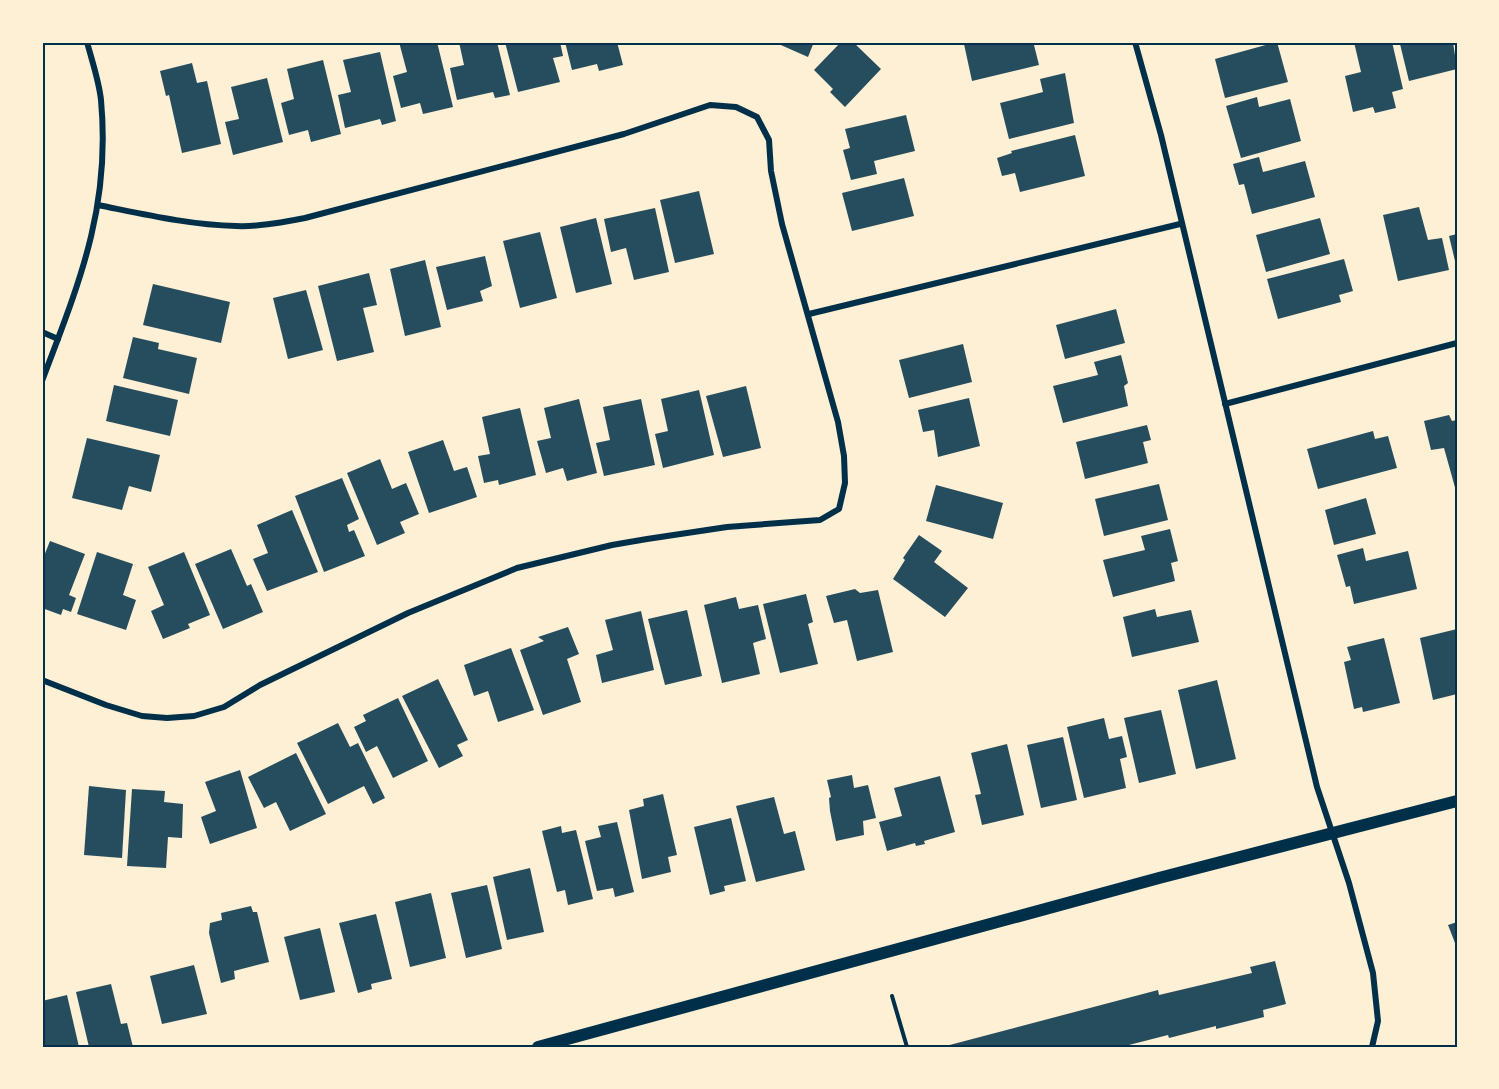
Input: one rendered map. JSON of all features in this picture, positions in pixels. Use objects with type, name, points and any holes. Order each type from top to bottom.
[{"type":"main road","points":[[538,1047],[1457,801]]},
{"type":"street","points":[[42,381],[89,253],[98,205],[104,156],[101,98],[87,42]]},
{"type":"street","points":[[1135,42],[1161,135],[1180,224],[1317,787],[1349,883],[1373,973],[1378,1021],[1372,1047]]},
{"type":"street","points":[[42,680],[142,716],[167,718],[194,716],[224,706],[260,685],[408,613],[517,568],[612,544],[727,527],[820,520],[839,509],[845,483],[844,456],[838,422],[782,224],[771,171],[769,140],[757,117],[736,107],[710,105],[624,134],[305,218],[270,224],[237,226],[206,224],[98,205]]},
{"type":"street","points":[[809,314],[1180,224]]},
{"type":"street","points":[[42,332],[58,339]]},
{"type":"street","points":[[1225,404],[1457,343]]},
{"type":"path","points":[[892,996],[907,1047]]},
{"type":"building","points":[[399,42],[437,42],[453,107],[423,114],[420,103],[401,108],[393,76],[407,72]]},
{"type":"building","points":[[459,42],[497,42],[510,95],[495,98],[493,92],[457,100],[450,68],[464,65]]},
{"type":"building","points":[[505,42],[560,42],[563,56],[553,58],[560,82],[518,92]]},
{"type":"building","points":[[565,42],[617,42],[623,65],[599,71],[597,64],[572,70]]},
{"type":"building","points":[[774,42],[814,42],[808,57]]},
{"type":"building","points":[[841,42],[853,42],[881,69],[845,107],[830,92],[833,89],[814,70]]},
{"type":"building","points":[[1043,42],[1034,45],[1039,65],[972,81],[964,44]]},
{"type":"building","points":[[1277,42],[1288,82],[1225,98],[1215,59]]},
{"type":"building","points":[[1354,42],[1392,42],[1403,89],[1392,92],[1396,108],[1375,113],[1373,107],[1353,112],[1345,76],[1361,72]]},
{"type":"building","points":[[1453,42],[1457,69],[1409,81],[1400,44]]},
{"type":"building","points":[[380,52],[396,121],[382,125],[380,119],[345,128],[338,95],[351,92],[343,60]]},
{"type":"building","points":[[323,60],[341,134],[311,142],[308,130],[289,135],[281,103],[294,99],[287,69]]},
{"type":"building","points":[[192,63],[197,83],[207,81],[221,144],[182,153],[169,95],[166,96],[160,71]]},
{"type":"building","points":[[1065,73],[1074,123],[1009,139],[1000,103],[1043,92],[1040,79]]},
{"type":"building","points":[[267,78],[283,142],[233,155],[225,122],[239,119],[231,87]]},
{"type":"building","points":[[1257,97],[1259,107],[1290,99],[1301,141],[1241,158],[1226,106]]},
{"type":"building","points":[[906,115],[915,151],[874,161],[877,174],[851,180],[843,150],[850,148],[845,129]]},
{"type":"building","points":[[1075,135],[1085,176],[1020,192],[1015,173],[1002,176],[997,158],[1012,153],[1011,151]]},
{"type":"building","points":[[1259,157],[1263,172],[1305,161],[1315,197],[1252,214],[1244,184],[1239,185],[1233,164]]},
{"type":"building","points":[[904,178],[914,216],[852,231],[842,193]]},
{"type":"building","points":[[699,191],[714,254],[675,263],[660,200]]},
{"type":"building","points":[[1419,207],[1428,240],[1442,238],[1449,270],[1398,281],[1383,215]]},
{"type":"building","points":[[655,208],[669,272],[634,280],[626,248],[611,252],[604,219]]},
{"type":"building","points":[[596,218],[612,284],[576,293],[560,227]]},
{"type":"building","points":[[1320,218],[1330,254],[1266,272],[1256,235]]},
{"type":"building","points":[[540,232],[557,298],[520,308],[503,241]]},
{"type":"building","points":[[1457,234],[1457,265],[1456,265],[1449,236]]},
{"type":"building","points":[[485,256],[492,286],[480,291],[483,301],[447,310],[436,267]]},
{"type":"building","points":[[1344,259],[1353,291],[1339,295],[1341,302],[1278,319],[1267,279]]},
{"type":"building","points":[[425,260],[441,327],[405,336],[390,269]]},
{"type":"building","points":[[369,273],[377,305],[363,308],[374,352],[337,361],[318,286]]},
{"type":"building","points":[[153,284],[230,302],[221,343],[143,325]]},
{"type":"building","points":[[306,290],[323,350],[288,359],[273,298]]},
{"type":"building","points":[[1116,309],[1125,343],[1065,359],[1056,325]]},
{"type":"building","points":[[133,337],[159,343],[158,349],[197,358],[189,394],[123,378]]},
{"type":"building","points":[[963,344],[972,382],[909,398],[899,360]]},
{"type":"building","points":[[1121,355],[1128,383],[1124,386],[1128,406],[1063,423],[1053,386],[1098,375],[1094,362]]},
{"type":"building","points":[[114,385],[178,400],[170,436],[106,421]]},
{"type":"building","points":[[746,386],[761,448],[723,457],[706,396]]},
{"type":"building","points":[[699,390],[714,455],[663,468],[655,434],[668,431],[661,399]]},
{"type":"building","points":[[969,398],[980,446],[938,457],[934,430],[923,432],[918,410]]},
{"type":"building","points":[[579,399],[597,473],[567,481],[563,468],[546,473],[537,441],[551,438],[544,408]]},
{"type":"building","points":[[641,399],[655,465],[604,476],[596,443],[610,440],[603,407]]},
{"type":"building","points":[[520,408],[536,475],[499,485],[498,480],[484,483],[478,456],[490,454],[482,417]]},
{"type":"building","points":[[1449,415],[1452,421],[1457,420],[1456,491],[1444,448],[1431,450],[1424,421]]},
{"type":"building","points":[[1147,425],[1151,440],[1143,442],[1148,463],[1085,479],[1076,442]]},
{"type":"building","points":[[1373,431],[1375,439],[1388,436],[1397,468],[1318,489],[1307,449]]},
{"type":"building","points":[[87,438],[160,455],[151,492],[129,486],[122,510],[72,498]]},
{"type":"building","points":[[443,440],[454,471],[467,467],[477,497],[429,513],[408,452]]},
{"type":"building","points":[[380,459],[392,489],[406,483],[419,514],[400,522],[405,533],[377,545],[347,473]]},
{"type":"building","points":[[342,478],[359,519],[347,525],[349,532],[354,530],[365,556],[324,572],[295,496]]},
{"type":"building","points":[[1159,484],[1168,520],[1104,536],[1095,499]]},
{"type":"building","points":[[936,485],[1003,503],[993,539],[926,521]]},
{"type":"building","points":[[1366,498],[1376,534],[1334,545],[1325,510]]},
{"type":"building","points":[[292,510],[318,572],[267,591],[253,559],[268,553],[257,525]]},
{"type":"building","points":[[1170,529],[1178,561],[1171,563],[1175,581],[1113,597],[1103,560],[1145,550],[1141,536]]},
{"type":"building","points":[[919,535],[942,551],[934,562],[968,588],[945,617],[893,579],[905,560],[903,558]]},
{"type":"building","points":[[50,541],[85,554],[69,595],[76,598],[71,612],[63,609],[61,615],[42,608],[42,561]]},
{"type":"building","points":[[1363,548],[1366,561],[1408,551],[1417,589],[1354,604],[1350,586],[1346,587],[1337,555]]},
{"type":"building","points":[[231,549],[247,586],[251,584],[263,612],[223,629],[195,564]]},
{"type":"building","points":[[97,552],[133,564],[123,595],[136,600],[126,630],[77,614]]},
{"type":"building","points":[[184,552],[210,615],[188,624],[190,628],[163,639],[151,611],[164,605],[148,567]]},
{"type":"building","points":[[855,589],[860,593],[878,590],[893,652],[857,661],[847,620],[834,623],[826,596]]},
{"type":"building","points":[[806,594],[813,622],[808,624],[818,664],[780,673],[763,604]]},
{"type":"building","points":[[736,597],[739,609],[758,605],[766,639],[753,643],[760,674],[722,683],[704,605]]},
{"type":"building","points":[[1155,609],[1157,617],[1191,610],[1199,642],[1132,657],[1123,617]]},
{"type":"building","points":[[687,610],[702,676],[665,685],[648,619]]},
{"type":"building","points":[[641,611],[654,670],[602,683],[596,655],[613,650],[605,620]]},
{"type":"building","points":[[568,627],[579,654],[567,659],[581,702],[543,715],[520,650],[544,641],[538,637]]},
{"type":"building","points":[[1457,629],[1457,694],[1433,700],[1420,638]]},
{"type":"building","points":[[1384,638],[1400,703],[1363,712],[1362,707],[1354,709],[1344,662],[1351,660],[1347,647]]},
{"type":"building","points":[[511,648],[534,710],[498,722],[488,691],[474,696],[464,665]]},
{"type":"building","points":[[438,679],[468,740],[457,745],[463,756],[439,768],[402,696]]},
{"type":"building","points":[[1217,680],[1236,759],[1196,769],[1178,690]]},
{"type":"building","points":[[398,698],[428,761],[393,778],[377,746],[366,752],[354,727],[366,721],[363,715]]},
{"type":"building","points":[[1161,710],[1176,774],[1139,783],[1124,718]]},
{"type":"building","points":[[1104,718],[1109,739],[1122,736],[1127,757],[1120,759],[1126,788],[1084,798],[1067,727]]},
{"type":"building","points":[[338,723],[350,747],[358,743],[385,798],[373,804],[364,786],[328,804],[297,743]]},
{"type":"building","points":[[1063,737],[1077,800],[1041,808],[1027,745]]},
{"type":"building","points":[[1007,744],[1024,815],[982,825],[975,795],[981,794],[971,753]]},
{"type":"building","points":[[296,753],[326,814],[290,831],[276,802],[264,808],[248,777]]},
{"type":"building","points":[[240,770],[257,828],[210,844],[201,817],[216,811],[205,782]]},
{"type":"building","points":[[852,775],[854,788],[868,785],[876,818],[863,821],[864,835],[836,841],[827,780]]},
{"type":"building","points":[[940,776],[955,832],[924,841],[925,844],[916,846],[915,843],[887,851],[879,822],[902,816],[894,788]]},
{"type":"building","points":[[89,786],[126,790],[122,858],[84,855]]},
{"type":"building","points":[[132,789],[165,791],[164,802],[183,804],[182,838],[168,837],[166,868],[127,866]]},
{"type":"building","points":[[663,794],[677,855],[668,857],[671,872],[642,879],[629,810],[644,806],[643,799]]},
{"type":"building","points":[[774,797],[784,834],[795,831],[805,870],[756,882],[736,806]]},
{"type":"building","points":[[731,818],[746,881],[724,886],[725,891],[710,895],[694,827]]},
{"type":"building","points":[[617,822],[634,892],[615,897],[613,888],[597,891],[585,841],[601,837],[598,826]]},
{"type":"building","points":[[561,826],[562,833],[576,830],[593,899],[568,905],[565,890],[557,892],[542,831]]},
{"type":"building","points":[[530,868],[544,932],[507,940],[493,877]]},
{"type":"building","points":[[487,885],[502,949],[466,958],[451,893]]},
{"type":"building","points":[[431,893],[446,958],[410,967],[395,902]]},
{"type":"building","points":[[251,906],[253,912],[257,912],[269,962],[234,971],[235,979],[221,983],[209,933],[210,923],[222,920],[221,913]]},
{"type":"building","points":[[376,914],[392,979],[371,984],[372,989],[358,993],[339,923]]},
{"type":"building","points":[[1457,922],[1457,948],[1448,925]]},
{"type":"building","points":[[320,928],[335,992],[300,1000],[284,937]]},
{"type":"building","points":[[1275,961],[1286,1004],[1263,1010],[1264,1017],[1169,1038],[1168,1035],[1121,1047],[942,1047],[1158,990],[1159,995],[1252,973],[1250,967]]},
{"type":"building","points":[[194,965],[207,1014],[162,1024],[150,976]]},
{"type":"building","points":[[111,984],[121,1024],[127,1023],[133,1047],[89,1047],[76,992]]},
{"type":"building","points":[[67,995],[79,1047],[42,1047],[42,1001]]}]
